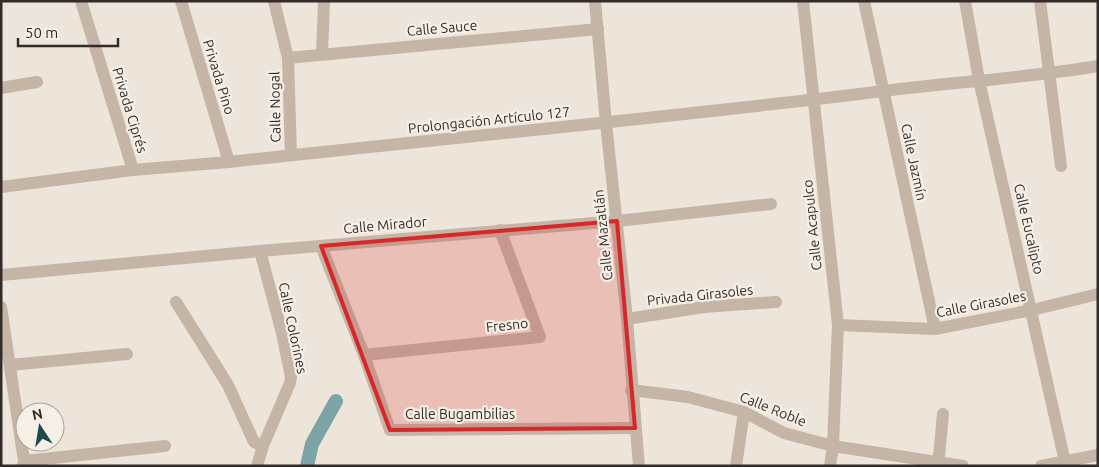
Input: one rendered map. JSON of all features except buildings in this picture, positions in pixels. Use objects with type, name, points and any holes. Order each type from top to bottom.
[{"type":"street","name":"Privada Ciprés","points":[[81,1],[133,170]]},
{"type":"street","name":"Privada Pino","points":[[181,1],[229,162]]},
{"type":"street","name":"Calle Nogal","points":[[274,1],[288,58],[291,155]]},
{"type":"street","points":[[322,54],[324,1]]},
{"type":"street","name":"Calle Mazatlán","points":[[596,1],[606,123],[627,319],[631,390],[639,466]]},
{"type":"street","name":"Calle Jazmín","points":[[864,1],[935,329]]},
{"type":"street","name":"Calle Eucalipto","points":[[965,1],[979,80],[1065,462]]},
{"type":"street","points":[[1040,1],[1061,166]]},
{"type":"street","name":"Calle Acapulco","points":[[806,2],[813,101],[838,325],[833,446],[830,466]]},
{"type":"street","name":"Calle Sauce","points":[[288,58],[598,29]]},
{"type":"street","name":"Prolongación Artículo 127","points":[[1,187],[133,170],[229,162],[813,101],[979,80],[1049,74],[1098,66]]},
{"type":"street","points":[[1,88],[37,82]]},
{"type":"street","name":"Calle Mirador","points":[[1,275],[617,221],[772,204]]},
{"type":"street","name":"Fresno","points":[[364,355],[540,337],[500,230]]},
{"type":"street","name":"Calle Bugambilias","points":[[321,246],[364,355],[390,430],[635,428]]},
{"type":"street","name":"Calle Colorines","points":[[257,466],[263,446],[290,383],[291,376],[282,333],[260,251]]},
{"type":"street","name":"Calle Girasoles","points":[[838,325],[935,329],[1032,310],[1098,294]]},
{"type":"street","points":[[176,302],[228,386],[254,442],[263,446]]},
{"type":"street","name":"Privada Girasoles","points":[[627,319],[704,307],[776,302]]},
{"type":"street","points":[[1,307],[24,464],[166,446]]},
{"type":"street","points":[[10,365],[127,354]]},
{"type":"street","name":"Calle Roble","points":[[631,390],[688,397],[744,412],[784,432],[833,446],[938,464],[963,466]]},
{"type":"street","points":[[736,466],[744,412]]},
{"type":"street","points":[[938,464],[943,414]]},
{"type":"street","points":[[1041,466],[1094,459]]},
{"type":"highlighted area","points":[[617,221],[635,428],[390,430],[321,246]]},
{"type":"waterway","points":[[307,466],[312,444],[336,401]]}]
